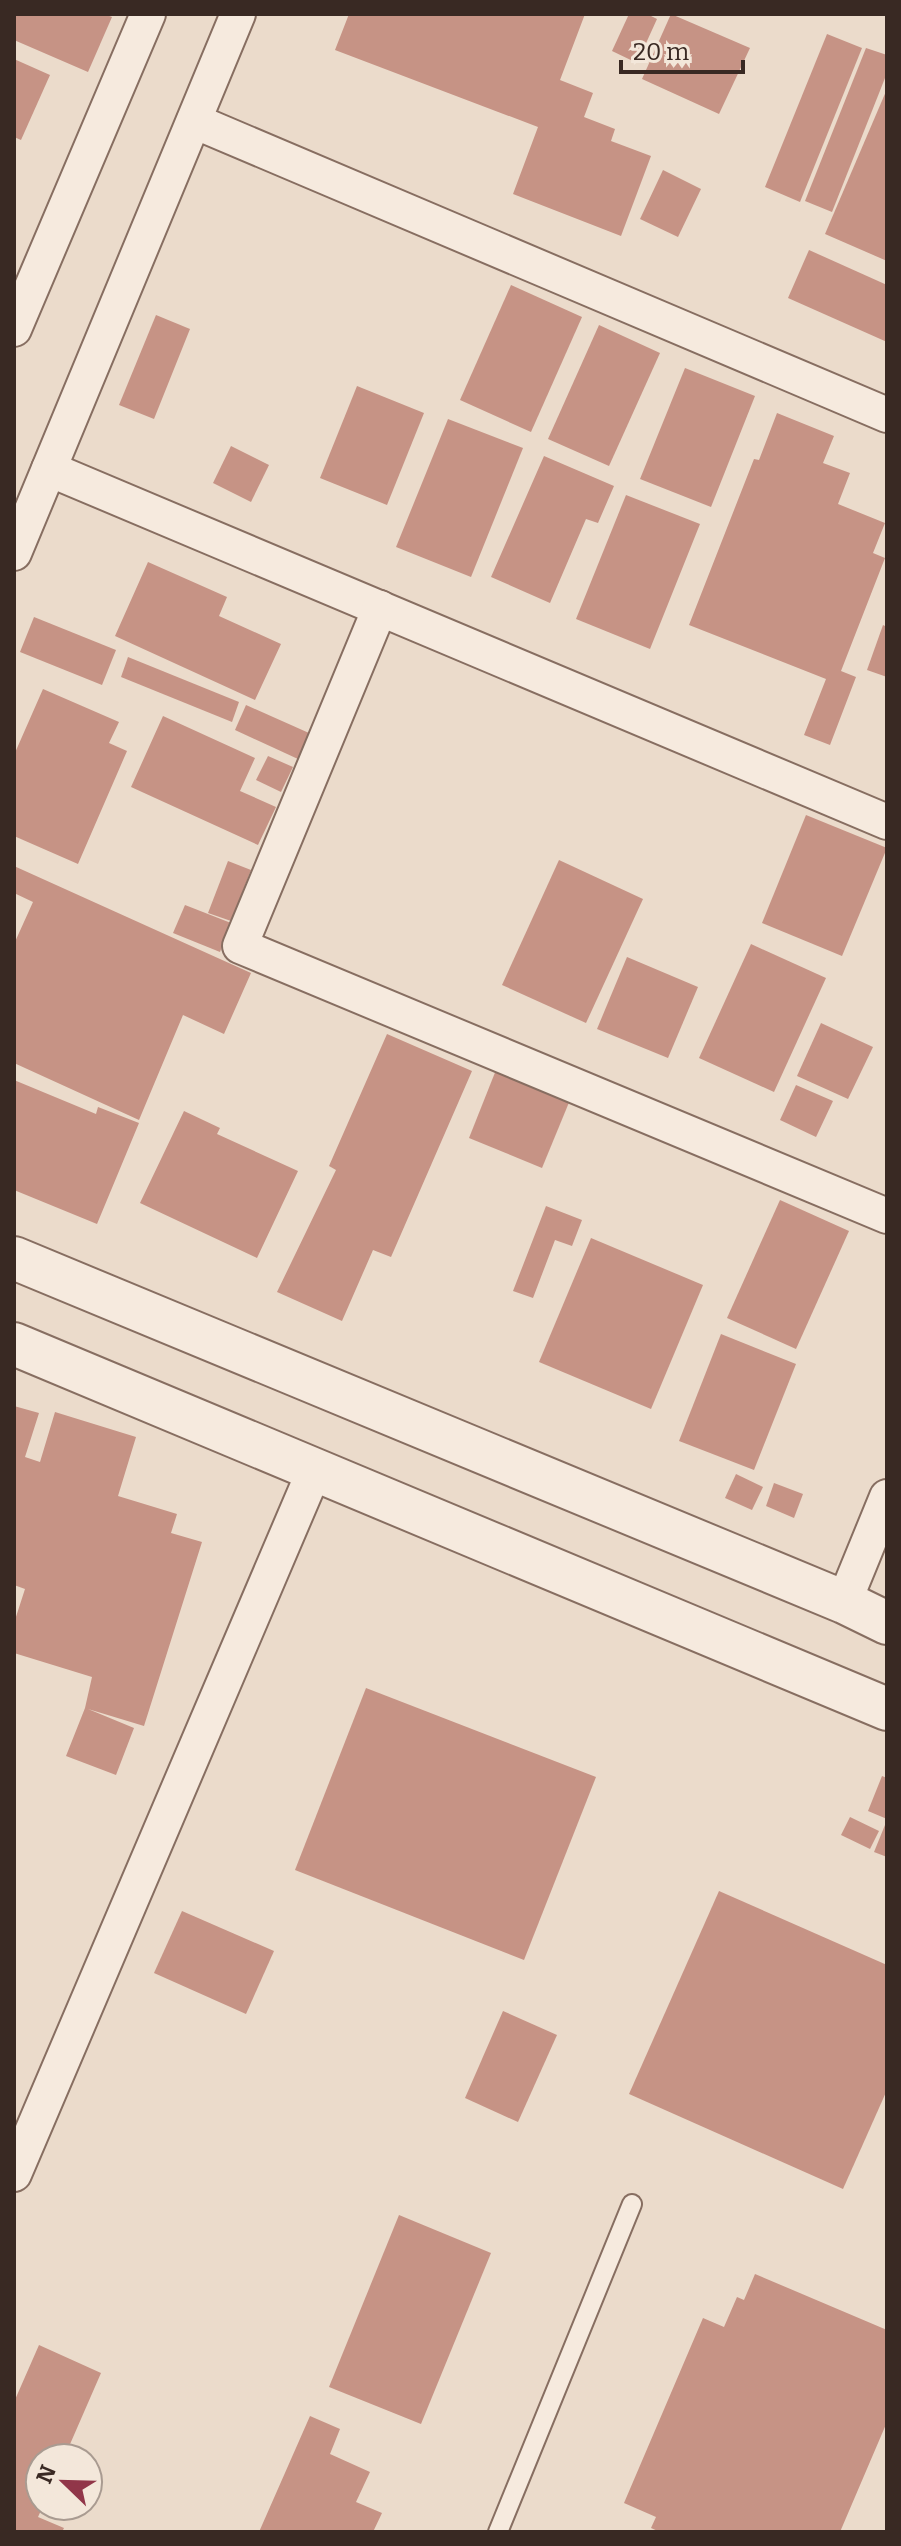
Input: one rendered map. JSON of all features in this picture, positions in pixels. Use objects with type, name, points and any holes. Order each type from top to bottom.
[{"type":"street","points":[[14,329],[148,14]]},
{"type":"street","points":[[14,553],[238,14]]},
{"type":"street","points":[[194,121],[887,415]]},
{"type":"street","points":[[49,469],[887,822]]},
{"type":"street","points":[[380,608],[240,946],[887,1216]]},
{"type":"street","points":[[14,1258],[844,1602],[887,1623]]},
{"type":"street","points":[[14,1344],[887,1709]]},
{"type":"street","points":[[14,2174],[315,1469]]},
{"type":"street","points":[[844,1602],[887,1497]]},
{"type":"lane","points":[[498,2532],[632,2204]]},
{"type":"building","points":[[14,14],[104,14],[112,17],[88,72],[14,40]]},
{"type":"building","points":[[349,14],[585,14],[560,80],[593,93],[584,117],[615,129],[611,141],[651,156],[621,236],[513,194],[538,127],[335,50]]},
{"type":"building","points":[[629,14],[647,14],[657,19],[637,63],[612,51]]},
{"type":"building","points":[[671,14],[750,48],[719,114],[642,79]]},
{"type":"building","points":[[827,34],[862,48],[800,202],[765,187]]},
{"type":"building","points":[[866,48],[887,55],[887,73],[832,212],[805,201]]},
{"type":"building","points":[[14,59],[50,75],[21,140],[14,137]]},
{"type":"building","points":[[887,89],[887,261],[825,234]]},
{"type":"building","points":[[663,170],[701,189],[678,237],[640,219]]},
{"type":"building","points":[[809,250],[887,285],[887,342],[788,298]]},
{"type":"building","points":[[511,285],[582,317],[531,432],[460,400]]},
{"type":"building","points":[[156,315],[190,329],[154,419],[119,405]]},
{"type":"building","points":[[599,325],[660,353],[609,466],[548,439]]},
{"type":"building","points":[[685,368],[755,396],[711,507],[640,479]]},
{"type":"building","points":[[357,386],[424,413],[387,505],[320,478]]},
{"type":"building","points":[[777,413],[834,436],[823,463],[850,473],[838,504],[885,523],[873,553],[885,558],[841,671],[856,677],[830,745],[804,735],[826,679],[689,625],[754,459],[759,460]]},
{"type":"building","points":[[448,419],[523,448],[471,577],[396,547]]},
{"type":"building","points":[[231,446],[269,465],[251,502],[213,483]]},
{"type":"building","points":[[544,456],[614,486],[598,523],[586,519],[550,603],[491,577]]},
{"type":"building","points":[[626,495],[700,524],[650,649],[576,619]]},
{"type":"building","points":[[148,562],[227,597],[219,616],[281,644],[255,700],[115,636]]},
{"type":"building","points":[[34,617],[116,650],[102,685],[20,652]]},
{"type":"building","points":[[883,625],[887,627],[887,677],[867,670]]},
{"type":"building","points":[[128,657],[239,702],[232,722],[121,677]]},
{"type":"building","points":[[43,689],[119,722],[109,743],[127,751],[78,864],[14,836],[14,755]]},
{"type":"building","points":[[246,705],[309,733],[298,759],[235,730]]},
{"type":"building","points":[[163,716],[255,758],[240,791],[276,807],[258,845],[131,787]]},
{"type":"building","points":[[268,756],[293,767],[281,792],[256,780]]},
{"type":"building","points":[[806,815],[887,848],[842,956],[762,923]]},
{"type":"building","points":[[559,860],[643,899],[586,1023],[502,985]]},
{"type":"building","points":[[228,861],[251,870],[231,921],[208,913]]},
{"type":"building","points":[[14,866],[251,973],[224,1034],[183,1015],[139,1120],[14,1063],[14,944],[33,902],[14,893]]},
{"type":"building","points":[[185,905],[231,923],[220,952],[173,933]]},
{"type":"building","points":[[751,944],[826,978],[774,1092],[699,1058]]},
{"type":"building","points":[[627,957],[698,987],[668,1058],[597,1029]]},
{"type":"building","points":[[821,1023],[873,1047],[848,1099],[797,1076]]},
{"type":"building","points":[[387,1034],[472,1071],[391,1257],[373,1250],[342,1321],[277,1292],[336,1170],[329,1166]]},
{"type":"building","points":[[496,1070],[570,1100],[542,1168],[469,1138]]},
{"type":"building","points":[[14,1080],[96,1114],[98,1107],[139,1123],[97,1224],[14,1190]]},
{"type":"building","points":[[796,1085],[833,1101],[816,1137],[780,1120]]},
{"type":"building","points":[[184,1111],[220,1128],[217,1134],[298,1171],[257,1258],[140,1203]]},
{"type":"building","points":[[780,1200],[849,1231],[796,1349],[727,1318]]},
{"type":"building","points":[[546,1206],[582,1220],[572,1246],[555,1240],[533,1298],[513,1291]]},
{"type":"building","points":[[591,1238],[703,1285],[651,1409],[539,1362]]},
{"type":"building","points":[[721,1334],[796,1364],[754,1470],[679,1441]]},
{"type":"building","points":[[14,1406],[39,1413],[25,1457],[40,1462],[55,1412],[136,1437],[118,1496],[177,1514],[171,1533],[202,1542],[144,1726],[88,1709],[134,1728],[116,1775],[66,1756],[85,1708],[92,1677],[14,1653],[14,1623],[25,1589],[14,1585]]},
{"type":"building","points":[[736,1474],[763,1487],[752,1510],[725,1498]]},
{"type":"building","points":[[774,1483],[803,1494],[794,1518],[766,1506]]},
{"type":"building","points":[[366,1688],[596,1777],[524,1960],[295,1870]]},
{"type":"building","points":[[882,1776],[887,1778],[887,1819],[868,1811]]},
{"type":"building","points":[[850,1817],[879,1831],[870,1849],[841,1835]]},
{"type":"building","points":[[887,1820],[887,1857],[874,1852]]},
{"type":"building","points":[[719,1891],[887,1965],[887,2090],[843,2189],[629,2094]]},
{"type":"building","points":[[182,1911],[274,1951],[246,2014],[154,1973]]},
{"type":"building","points":[[503,2011],[557,2035],[518,2122],[465,2098]]},
{"type":"building","points":[[399,2215],[491,2253],[421,2424],[329,2387]]},
{"type":"building","points":[[755,2274],[887,2330],[887,2422],[840,2532],[660,2532],[651,2528],[656,2517],[624,2503],[703,2318],[724,2327],[737,2297],[744,2300]]},
{"type":"building","points":[[39,2345],[101,2373],[71,2442],[24,2442],[24,2522],[50,2522],[64,2528],[62,2532],[14,2532],[14,2402]]},
{"type":"building","points":[[310,2416],[340,2429],[330,2454],[370,2472],[356,2502],[382,2513],[373,2532],[259,2532]]}]
